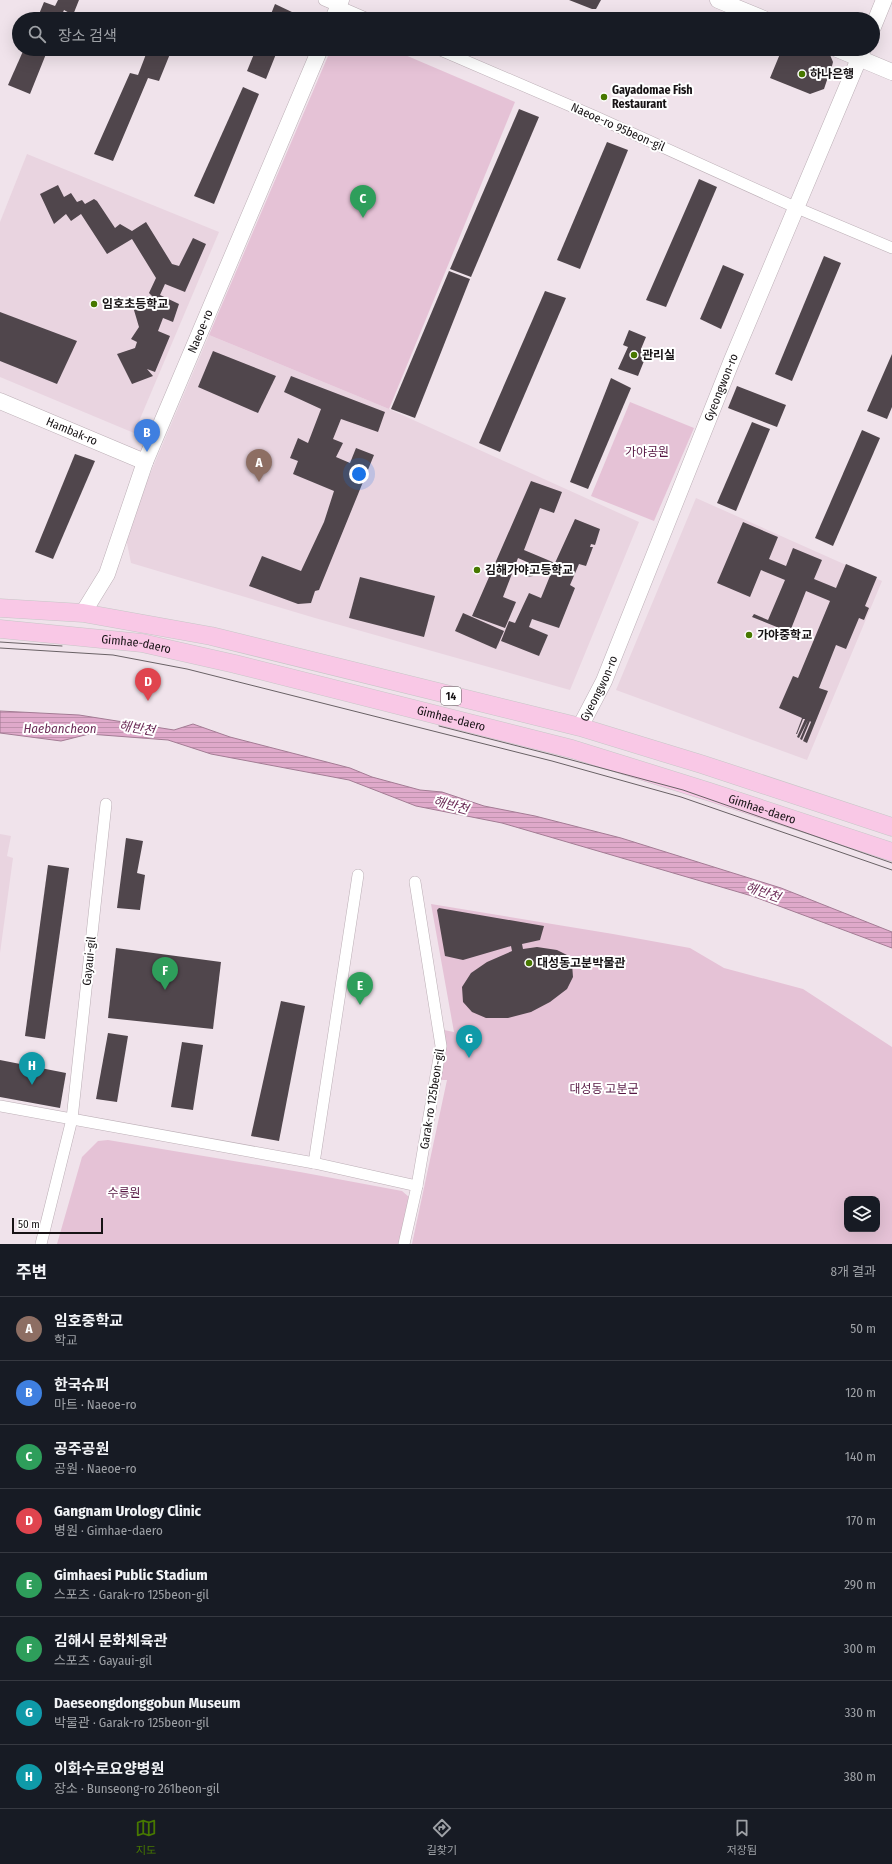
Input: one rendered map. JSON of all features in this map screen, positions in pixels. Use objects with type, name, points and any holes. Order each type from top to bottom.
[{"type":"main road","name":"Gimhae-daero","points":[[0,608],[83,613],[211,636],[580,727],[701,764],[892,827]]},
{"type":"main road","name":"Gimhae-daero","points":[[0,629],[142,643],[243,666],[572,750],[710,792],[892,852]]},
{"type":"street","points":[[718,0],[747,12]]},
{"type":"street","points":[[879,12],[884,0]]},
{"type":"street","points":[[334,6],[350,12]]},
{"type":"street","name":"Naeoe-ro","points":[[83,613],[107,574],[144,462],[317,56]]},
{"type":"street","name":"Naeoe-ro 95beon-gil","points":[[454,56],[594,116],[796,208],[892,248]]},
{"type":"street","name":"Gyeongwon-ro","points":[[580,727],[604,681],[732,360],[860,56]]},
{"type":"street","points":[[864,56],[892,72]]},
{"type":"street","name":"Hambak-ro","points":[[0,401],[144,462]]},
{"type":"street","name":"Gayaui-gil","points":[[41,1244],[72,1119],[106,804]]},
{"type":"street","points":[[314,1163],[358,875]]},
{"type":"street","name":"Garak-ro 125beon-gil","points":[[404,1244],[417,1186],[442,1046],[415,882]]},
{"type":"street","points":[[0,1106],[314,1163],[417,1186]]},
{"type":"shaded area","name":"임호초등학교","points":[[27,154],[219,232],[134,433],[0,377],[0,222]]},
{"type":"shaded area","points":[[209,335],[389,409],[639,522],[570,690],[315,618],[131,563],[125,533]]},
{"type":"shaded area","name":"가야중학교","points":[[696,498],[882,581],[807,760],[616,690]]},
{"type":"shaded area","points":[[0,834],[11,836],[7,856],[13,858],[0,953]]},
{"type":"green space","points":[[328,56],[407,56],[515,102],[389,409],[209,335]]},
{"type":"green space","name":"가야공원","points":[[630,402],[694,428],[654,521],[591,496]]},
{"type":"green space","name":"대성동 고분군","points":[[431,904],[690,948],[724,968],[803,989],[892,1047],[892,1244],[412,1244],[447,1080],[441,1080],[444,1030],[454,1032]]},
{"type":"green space","name":"수릉원","points":[[108,1140],[300,1172],[402,1191],[409,1197],[401,1244],[57,1244],[82,1157],[98,1141]]},
{"type":"water","name":"Haebancheon","points":[[0,711],[79,715],[174,730],[193,724],[230,737],[350,768],[372,777],[420,790],[442,792],[484,806],[535,816],[621,838],[781,888],[892,932],[892,948],[752,896],[502,823],[416,806],[349,780],[211,754],[168,740],[89,734],[61,741],[0,733]]},
{"type":"building","points":[[58,0],[79,0],[74,12],[68,12],[64,10],[63,12],[40,12],[44,2],[55,6]]},
{"type":"building","points":[[569,0],[601,0],[596,9],[592,9]]},
{"type":"building","points":[[275,4],[292,12],[272,12]]},
{"type":"building","points":[[21,56],[45,56],[30,94],[8,85]]},
{"type":"building","points":[[145,56],[169,56],[159,81],[148,78],[113,161],[94,154],[130,73],[138,75]]},
{"type":"building","points":[[253,56],[275,56],[266,79],[247,71]]},
{"type":"building","name":"하나은행","points":[[779,56],[830,56],[833,62],[831,77],[828,77],[824,89],[810,94],[770,78]]},
{"type":"building","points":[[243,87],[259,94],[214,204],[194,196]]},
{"type":"building","points":[[519,109],[539,117],[471,277],[450,269]]},
{"type":"building","points":[[607,142],[628,150],[580,269],[557,260]]},
{"type":"building","points":[[699,179],[717,187],[666,307],[646,300]]},
{"type":"building","points":[[58,185],[64,197],[71,193],[77,202],[82,200],[85,204],[94,199],[97,201],[115,228],[120,224],[132,231],[146,222],[172,264],[179,266],[193,238],[206,244],[185,292],[165,284],[160,295],[179,304],[173,322],[163,318],[158,331],[170,336],[155,372],[147,369],[153,376],[132,384],[117,354],[135,348],[137,342],[131,339],[139,327],[131,300],[152,296],[149,293],[156,278],[132,239],[107,254],[81,214],[71,221],[66,214],[54,224],[40,194]]},
{"type":"building","points":[[824,256],[841,263],[792,381],[775,374]]},
{"type":"building","points":[[723,265],[744,274],[721,329],[700,319]]},
{"type":"building","points":[[449,271],[470,279],[415,418],[391,409]]},
{"type":"building","points":[[545,291],[566,298],[500,452],[479,443]]},
{"type":"building","points":[[0,312],[77,341],[57,384],[0,361]]},
{"type":"building","name":"관리실","points":[[629,330],[646,337],[641,349],[646,351],[641,360],[644,361],[638,376],[618,369],[628,347],[623,345]]},
{"type":"building","points":[[213,351],[276,376],[258,413],[198,387]]},
{"type":"building","points":[[892,354],[892,407],[887,419],[867,411]]},
{"type":"building","points":[[291,376],[385,412],[378,432],[341,419],[333,439],[343,443],[336,457],[350,463],[356,448],[374,455],[319,590],[315,591],[311,603],[298,604],[249,586],[262,556],[301,571],[324,522],[334,491],[293,474],[298,461],[290,458],[298,438],[308,443],[321,409],[284,392]]},
{"type":"building","points":[[611,378],[631,388],[588,489],[570,482]]},
{"type":"building","points":[[737,386],[786,405],[777,427],[728,408]]},
{"type":"building","points":[[752,422],[770,429],[736,511],[717,503]]},
{"type":"building","points":[[862,430],[880,438],[833,546],[815,538]]},
{"type":"building","points":[[75,454],[95,461],[53,559],[35,552]]},
{"type":"building","points":[[531,481],[562,492],[554,513],[540,508],[524,550],[555,563],[575,519],[600,529],[595,545],[591,544],[590,547],[593,547],[586,566],[579,564],[570,585],[575,588],[559,628],[532,619],[529,627],[548,635],[539,656],[501,641],[509,621],[515,623],[529,593],[541,598],[552,571],[536,566],[533,576],[525,577],[523,573],[527,562],[518,558],[503,597],[516,602],[505,628],[472,616]]},
{"type":"building","points":[[743,522],[778,537],[769,559],[786,566],[793,548],[822,560],[814,579],[836,588],[846,564],[877,577],[865,606],[869,608],[864,620],[859,618],[846,649],[836,645],[819,688],[828,691],[807,743],[803,741],[811,722],[810,721],[802,740],[800,739],[808,720],[799,738],[797,737],[805,719],[803,719],[796,734],[802,718],[779,708],[793,676],[798,678],[830,601],[806,591],[791,629],[800,633],[799,636],[752,617],[754,614],[768,620],[785,580],[761,570],[750,597],[717,583]]},
{"type":"building","points":[[360,577],[435,596],[424,637],[349,618]]},
{"type":"building","points":[[463,613],[504,631],[496,649],[455,631]]},
{"type":"building","points":[[126,838],[143,841],[137,873],[145,875],[140,910],[117,908]]},
{"type":"building","points":[[48,865],[69,868],[45,1039],[25,1036]]},
{"type":"building","name":"대성동고분박물관","points":[[439,908],[544,926],[540,940],[522,944],[523,949],[537,947],[557,950],[567,955],[572,964],[573,977],[567,989],[550,1002],[531,1012],[508,1018],[486,1018],[472,1012],[463,1002],[462,987],[471,973],[487,962],[512,951],[511,946],[463,960],[445,956],[437,910]]},
{"type":"building","points":[[116,948],[221,962],[213,1029],[108,1018]]},
{"type":"building","points":[[281,1001],[305,1006],[279,1141],[251,1136]]},
{"type":"building","points":[[108,1033],[128,1036],[117,1102],[96,1099]]},
{"type":"building","points":[[182,1042],[203,1045],[193,1110],[171,1107]]},
{"type":"building","points":[[0,1060],[66,1073],[60,1108],[0,1097]]},
{"type":"tram line","points":[[0,642],[62,646]]},
{"type":"tram line","points":[[0,648],[113,655],[187,669],[552,761],[681,797],[892,870]]},
{"type":"tram line","points":[[439,726],[683,790],[892,863]]},
{"type":"place","name":"하나은행","points":[[802,74]]},
{"type":"place","name":"Gayadomae Fish Restaurant","points":[[604,97]]},
{"type":"place","name":"공주공원","points":[[363,218]]},
{"type":"place","name":"임호초등학교","points":[[94,304]]},
{"type":"place","name":"관리실","points":[[634,355]]},
{"type":"place","name":"한국슈퍼","points":[[147,452]]},
{"type":"place","name":"임호중학교","points":[[259,482]]},
{"type":"place","name":"김해가야고등학교","points":[[477,570]]},
{"type":"place","name":"가야중학교","points":[[749,635]]},
{"type":"place","name":"Gangnam Urology Clinic","points":[[148,701]]},
{"type":"place","name":"대성동고분박물관","points":[[529,963]]},
{"type":"place","name":"김해시 문화체육관","points":[[165,990]]},
{"type":"place","name":"Gimhaesi Public Stadium","points":[[360,1005]]},
{"type":"place","name":"Daeseongdonggobun Museum","points":[[469,1058]]},
{"type":"place","name":"이화수로요양병원","points":[[32,1085]]},
{"type":"water label","name":"해반천","points":[[137,728]]},
{"type":"water label","name":"해반천","points":[[451,805]]},
{"type":"water label","name":"해반천","points":[[763,892]]}]
